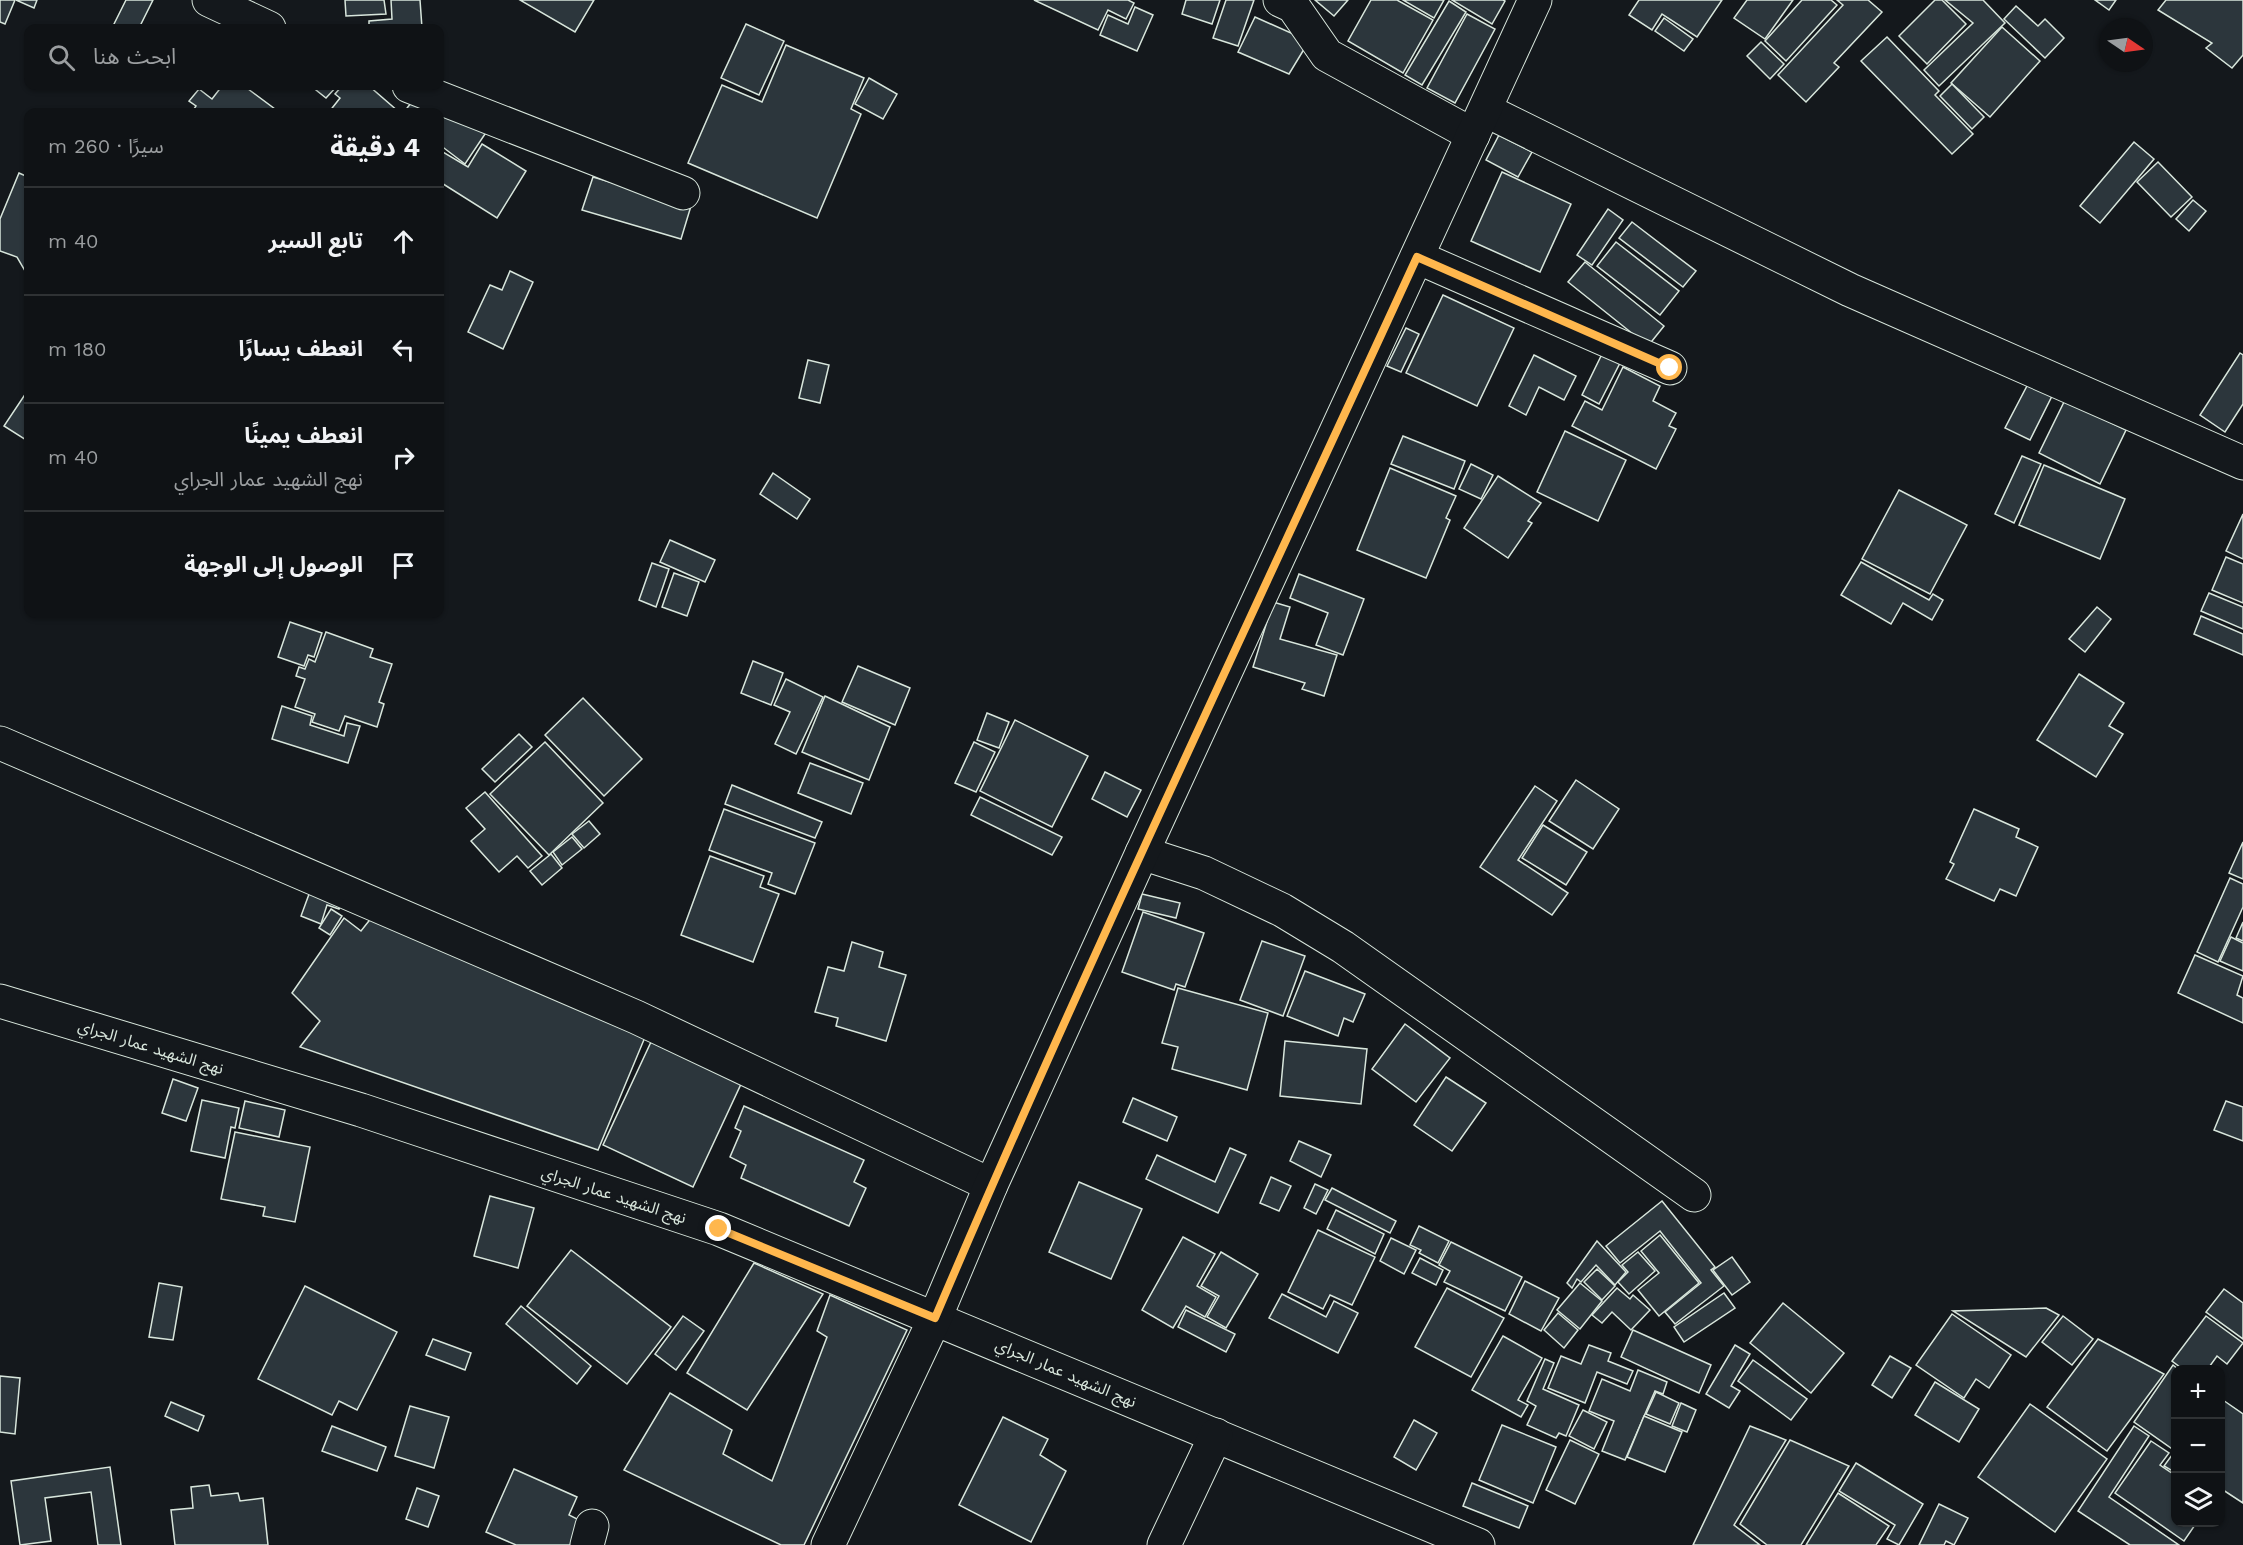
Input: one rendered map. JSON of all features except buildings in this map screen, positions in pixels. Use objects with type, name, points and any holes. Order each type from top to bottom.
[{"type":"street","points":[[209,0],[260,24]]},
{"type":"street","points":[[1280,0],[1293,6],[1327,55],[1850,290],[2243,463]]},
{"type":"street","points":[[828,1545],[935,1318],[992,1185],[1142,853],[1535,0]]},
{"type":"street","points":[[419,90],[683,194]]},
{"type":"street","points":[[1417,257],[1670,368]]},
{"type":"street","points":[[0,743],[636,1017],[992,1185]]},
{"type":"street","points":[[1142,853],[1204,873],[1281,910],[1343,947],[1694,1195]]},
{"type":"street","name":"نهج الشهيد عمار الجراي","points":[[0,1001],[361,1110],[719,1229],[1478,1545]]},
{"type":"street","points":[[1164,1545],[1216,1435]]},
{"type":"route","points":[[719,1229],[935,1318],[992,1185],[1142,853],[1417,257],[1670,368]]}]
